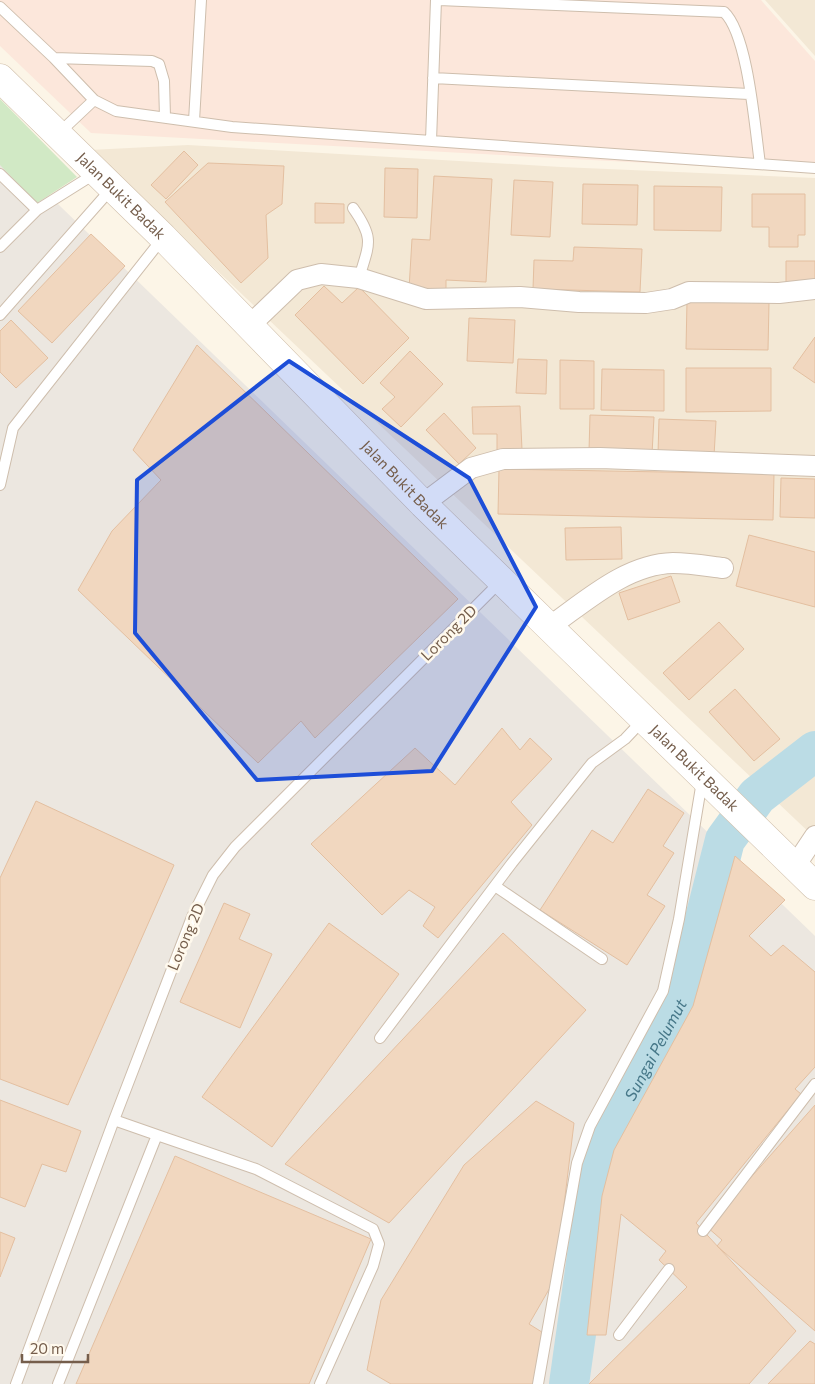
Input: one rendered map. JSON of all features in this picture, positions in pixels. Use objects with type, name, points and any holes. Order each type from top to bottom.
[{"type":"main road","name":"Jalan Bukit Badak","points":[[0,78],[163,237],[248,327],[423,504],[815,886]]},
{"type":"street","points":[[248,327],[297,280],[321,274],[360,278],[426,298],[520,297],[579,302],[646,303],[672,299],[689,292],[779,293],[815,289]]},
{"type":"street","points":[[423,504],[471,468],[503,459],[600,458],[815,466]]},
{"type":"street","points":[[549,627],[619,579],[642,569],[672,563],[723,568]]},
{"type":"street","points":[[795,866],[815,836]]},
{"type":"lane","points":[[194,121],[201,0]]},
{"type":"lane","points":[[431,141],[438,0],[724,12],[729,16],[742,43],[760,164]]},
{"type":"lane","points":[[0,7],[54,58],[94,100],[116,111],[232,126],[815,168]]},
{"type":"lane","points":[[54,58],[152,61],[159,64],[164,81],[165,117]]},
{"type":"lane","points":[[434,78],[749,94]]},
{"type":"lane","points":[[58,135],[94,100]]},
{"type":"lane","points":[[0,174],[37,210]]},
{"type":"lane","points":[[0,247],[37,210],[105,180]]},
{"type":"lane","points":[[0,315],[105,180]]},
{"type":"lane","points":[[353,208],[366,227],[370,241],[360,278]]},
{"type":"lane","points":[[0,485],[13,428],[163,237]]},
{"type":"lane","name":"Lorong 2D","points":[[16,1384],[192,917],[213,875],[235,847],[501,581]]},
{"type":"lane","points":[[380,1038],[495,886],[592,763],[625,739],[643,720]]},
{"type":"lane","points":[[538,1384],[577,1163],[590,1126],[663,990],[678,919],[703,777]]},
{"type":"lane","points":[[495,886],[602,958]]},
{"type":"lane","points":[[703,1231],[815,1084]]},
{"type":"lane","points":[[114,1120],[256,1169],[373,1229],[379,1244],[373,1266],[320,1384]]},
{"type":"lane","points":[[58,1384],[157,1135]]},
{"type":"lane","points":[[619,1335],[669,1269]]},
{"type":"highlighted area","points":[[289,361],[469,478],[536,607],[432,771],[257,780],[135,633],[137,480]]},
{"type":"shaded area","points":[[0,0],[761,0],[815,61],[815,172],[91,133],[0,46]]},
{"type":"shaded area","points":[[765,0],[815,0],[815,56]]},
{"type":"shaded area","points":[[188,145],[561,167],[815,178],[815,838],[90,150]]},
{"type":"shaded area","points":[[0,148],[815,936],[815,1384],[0,1384]]},
{"type":"green space","points":[[0,99],[77,177],[37,203],[0,165]]},
{"type":"building","points":[[184,151],[198,165],[166,199],[151,185]]},
{"type":"building","points":[[208,163],[284,166],[282,204],[266,215],[268,258],[241,283],[165,202]]},
{"type":"building","points":[[385,168],[418,169],[417,218],[384,217]]},
{"type":"building","points":[[434,176],[492,179],[486,282],[446,280],[446,292],[409,289],[412,239],[430,240]]},
{"type":"building","points":[[514,180],[553,182],[550,237],[511,235]]},
{"type":"building","points":[[583,184],[638,185],[637,225],[582,224]]},
{"type":"building","points":[[654,186],[722,187],[721,231],[654,230]]},
{"type":"building","points":[[752,194],[805,194],[805,235],[798,235],[798,247],[769,247],[769,227],[752,227]]},
{"type":"building","points":[[315,203],[344,204],[344,223],[315,223]]},
{"type":"building","points":[[91,234],[125,266],[52,343],[18,311]]},
{"type":"building","points":[[574,247],[642,249],[640,292],[533,289],[534,260],[573,261]]},
{"type":"building","points":[[786,261],[815,261],[815,283],[786,283]]},
{"type":"building","points":[[324,286],[342,303],[359,287],[409,338],[363,384],[295,315]]},
{"type":"building","points":[[687,301],[769,303],[768,350],[686,349]]},
{"type":"building","points":[[469,318],[515,320],[513,363],[467,361]]},
{"type":"building","points":[[11,320],[48,358],[16,388],[0,372],[0,331]]},
{"type":"building","points":[[815,337],[815,383],[793,368]]},
{"type":"building","points":[[197,345],[458,599],[315,738],[301,721],[258,763],[78,590],[112,531],[161,480],[133,450]]},
{"type":"building","points":[[410,351],[443,384],[401,427],[382,409],[395,397],[380,383]]},
{"type":"building","points":[[518,359],[547,360],[546,394],[516,393]]},
{"type":"building","points":[[560,360],[594,361],[594,409],[560,409]]},
{"type":"building","points":[[686,368],[771,368],[771,411],[686,412]]},
{"type":"building","points":[[602,369],[664,370],[664,411],[601,410]]},
{"type":"building","points":[[520,406],[522,450],[497,450],[497,434],[473,434],[472,407]]},
{"type":"building","points":[[444,413],[476,448],[459,464],[426,430]]},
{"type":"building","points":[[590,415],[654,417],[652,454],[589,451]]},
{"type":"building","points":[[659,419],[716,421],[714,456],[658,454]]},
{"type":"building","points":[[499,469],[774,474],[773,520],[498,514]]},
{"type":"building","points":[[781,478],[815,479],[815,518],[780,517]]},
{"type":"building","points":[[621,527],[622,559],[566,560],[565,528]]},
{"type":"building","points":[[749,535],[815,552],[815,607],[736,586]]},
{"type":"building","points":[[671,576],[680,602],[628,620],[619,593]]},
{"type":"building","points":[[719,622],[744,649],[689,700],[663,673]]},
{"type":"building","points":[[735,689],[780,739],[754,761],[709,712]]},
{"type":"building","points":[[502,728],[520,750],[530,738],[552,759],[511,802],[532,825],[438,938],[423,926],[435,907],[409,890],[382,915],[311,844],[415,748],[455,785]]},
{"type":"building","points":[[648,789],[684,813],[663,846],[674,853],[647,895],[665,906],[627,965],[540,910],[592,830],[613,843]]},
{"type":"building","points":[[36,801],[174,865],[68,1105],[0,1079],[0,878]]},
{"type":"building","points":[[735,856],[785,900],[749,936],[771,956],[783,945],[815,972],[815,1067],[795,1089],[801,1094],[696,1223],[796,1331],[749,1384],[589,1384],[687,1287],[659,1260],[666,1251],[621,1214],[606,1335],[587,1335],[602,1196],[614,1150],[693,1006]]},
{"type":"building","points":[[224,903],[250,914],[239,939],[272,954],[240,1028],[180,1002]]},
{"type":"building","points":[[329,923],[399,974],[272,1147],[202,1097]]},
{"type":"building","points":[[503,933],[586,1010],[389,1223],[285,1164]]},
{"type":"building","points":[[0,1100],[81,1131],[66,1172],[42,1164],[25,1207],[0,1197]]},
{"type":"building","points":[[536,1101],[574,1123],[555,1279],[529,1324],[545,1334],[533,1384],[391,1384],[367,1370],[381,1300],[464,1165]]},
{"type":"building","points":[[815,1105],[815,1331],[717,1246],[722,1240],[707,1227]]},
{"type":"building","points":[[175,1156],[371,1239],[309,1384],[76,1384]]},
{"type":"building","points":[[0,1232],[15,1238],[0,1277]]},
{"type":"building","points":[[810,1341],[815,1344],[815,1384],[768,1384]]},
{"type":"waterway","name":"Sungai Pelumut","points":[[569,1384],[602,1149],[686,993],[725,840],[757,796],[815,751]]}]
